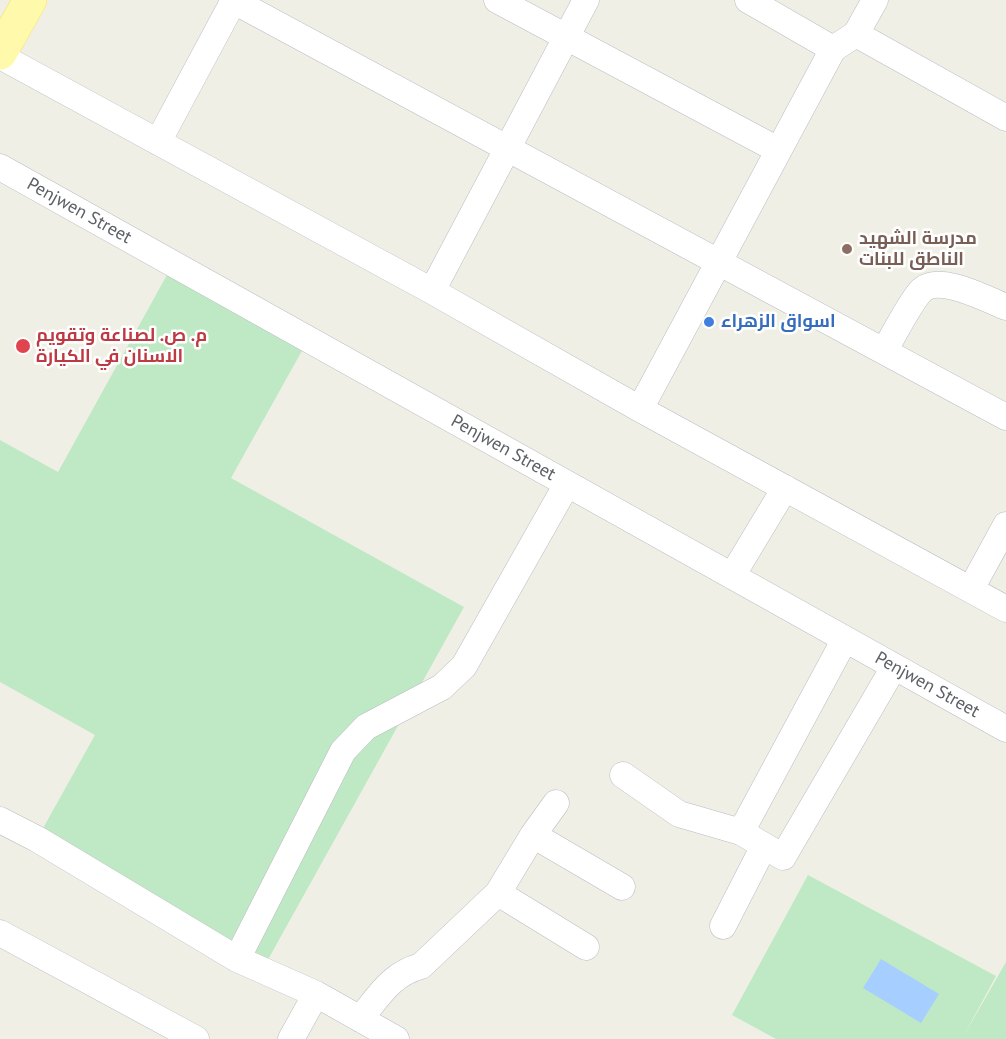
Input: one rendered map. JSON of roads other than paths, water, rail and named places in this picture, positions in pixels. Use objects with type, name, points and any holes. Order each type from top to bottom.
[{"type":"main road","points":[[0,55],[30,0]]},
{"type":"street","points":[[158,142],[234,0],[1006,417]]},
{"type":"street","points":[[497,0],[567,35],[778,150]]},
{"type":"street","points":[[432,291],[586,0]]},
{"type":"street","points":[[748,0],[832,49]]},
{"type":"street","points":[[640,409],[832,49],[856,34],[875,0]]},
{"type":"street","points":[[856,34],[1006,118]]},
{"type":"street","points":[[0,55],[1006,609]]},
{"type":"street","name":"Penjwen Street","points":[[0,167],[1006,729]]},
{"type":"street","points":[[884,351],[921,290],[937,284],[956,287],[1006,307]]},
{"type":"street","points":[[237,959],[343,751],[366,727],[442,687],[464,666],[567,484]]},
{"type":"street","points":[[732,576],[785,488]]},
{"type":"street","points":[[971,589],[1006,525]]},
{"type":"street","points":[[741,832],[845,639]]},
{"type":"street","points":[[623,775],[680,814],[741,832],[783,857],[894,667]]},
{"type":"street","points":[[360,1019],[387,985],[405,970],[421,966],[498,893],[533,835],[556,804]]},
{"type":"street","points":[[0,820],[37,839],[237,959],[316,994],[396,1039]]},
{"type":"street","points":[[533,835],[622,887]]},
{"type":"street","points":[[723,926],[764,846]]},
{"type":"street","points":[[498,893],[586,947]]},
{"type":"street","points":[[0,933],[196,1039]]},
{"type":"street","points":[[291,1039],[316,994]]},
{"type":"water","points":[[881,959],[939,994],[921,1023],[863,988]]},
{"type":"place","name":"مدرسة الشهيد الناطق للبنات","points":[[847,249]]},
{"type":"place","name":"اسواق الزهراء","points":[[709,322]]},
{"type":"place","name":"م. ص. لصناعة وتقويم الاسنان في الكيارة","points":[[23,346]]}]
